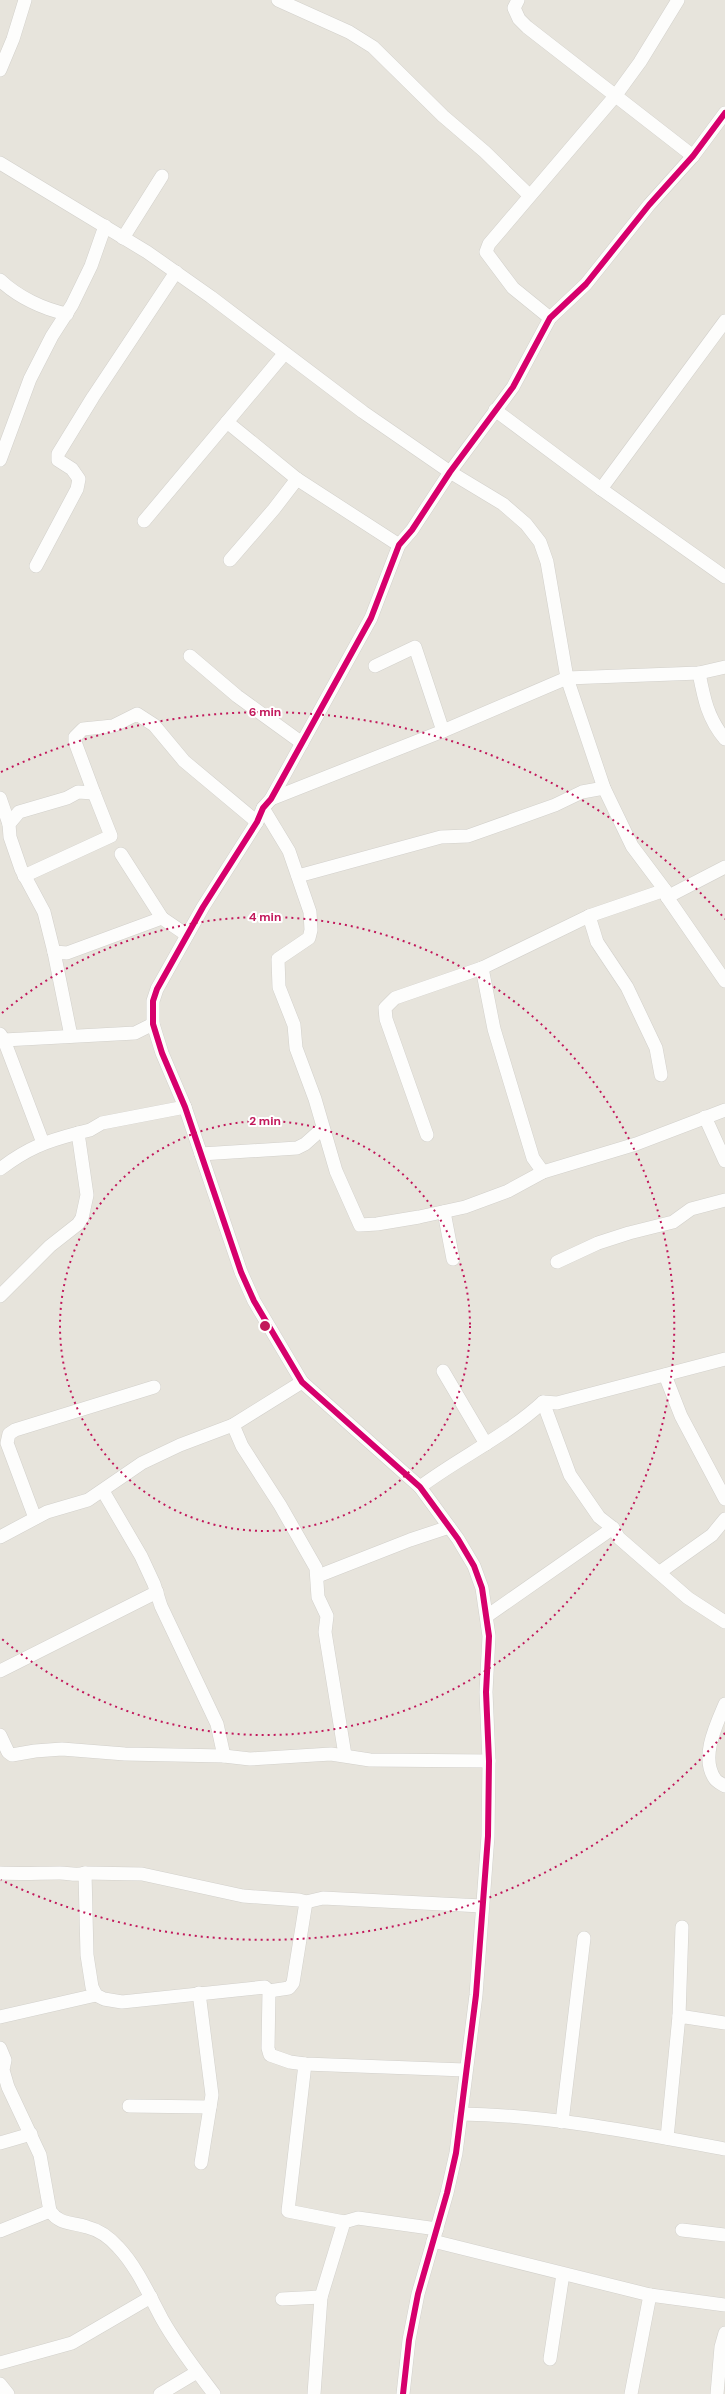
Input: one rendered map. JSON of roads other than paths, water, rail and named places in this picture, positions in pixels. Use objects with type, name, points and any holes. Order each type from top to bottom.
[{"type":"street","points":[[0,70],[13,39],[25,0]]},
{"type":"street","points":[[278,0],[349,32],[373,47],[443,116],[485,152],[529,195]]},
{"type":"street","points":[[518,0],[514,8],[519,19],[693,156]]},
{"type":"street","points":[[550,318],[513,288],[486,252],[489,244],[529,195],[616,95],[640,62],[678,0]]},
{"type":"street","points":[[403,2394],[408,2340],[418,2294],[452,2175],[462,2114],[465,2070],[476,1995],[488,1836],[489,1761],[486,1692],[489,1636],[482,1588],[474,1566],[449,1527],[420,1487],[302,1382],[254,1301],[241,1272],[185,1107],[162,1053],[153,1024],[153,1002],[157,989],[186,935],[257,822],[371,618],[399,545],[412,530],[450,472],[494,410],[514,387],[550,318],[586,284],[649,205],[693,156],[725,113]]},
{"type":"street","points":[[0,163],[105,226],[176,272],[362,412],[450,472],[503,504],[526,524],[540,542],[547,562],[567,678],[604,788],[632,846],[724,978]]},
{"type":"street","points":[[123,238],[162,176]]},
{"type":"street","points":[[0,460],[30,379],[52,336],[67,314],[91,266],[105,226]]},
{"type":"street","points":[[36,566],[77,489],[79,479],[72,469],[58,460],[58,454],[93,397],[176,272]]},
{"type":"street","points":[[0,280],[22,296],[56,312],[67,314]]},
{"type":"street","points":[[601,489],[725,321]]},
{"type":"street","points":[[144,520],[284,354]]},
{"type":"street","points":[[494,410],[601,489],[725,577]]},
{"type":"street","points":[[228,422],[297,479],[399,545]]},
{"type":"street","points":[[230,560],[274,510],[297,479]]},
{"type":"street","points":[[375,666],[415,647],[443,731]]},
{"type":"street","points":[[190,656],[237,696],[302,743]]},
{"type":"street","points":[[267,803],[443,731],[567,678],[699,673],[725,667]]},
{"type":"street","points":[[699,673],[706,709],[715,727],[725,739]]},
{"type":"street","points":[[24,876],[110,836],[74,742],[75,737],[83,729],[113,726],[137,714],[154,725],[184,761],[238,808],[257,822]]},
{"type":"street","points":[[298,876],[441,837],[468,836],[555,805],[582,792],[604,788]]},
{"type":"street","points":[[9,824],[19,812],[67,798],[78,792],[94,793]]},
{"type":"street","points":[[0,798],[9,824],[10,837],[24,876],[44,912],[54,952],[71,1036]]},
{"type":"street","points":[[267,803],[289,851],[310,912],[311,930],[309,938],[278,959],[279,987],[294,1025],[296,1048],[315,1099],[322,1128],[336,1171],[360,1224],[377,1224],[444,1212],[508,1191],[542,1172],[636,1144],[725,1110]]},
{"type":"street","points":[[121,854],[162,918],[186,935]]},
{"type":"street","points":[[427,1135],[386,1019],[385,1008],[395,998],[482,968],[589,916],[666,894],[725,867]]},
{"type":"street","points":[[589,916],[596,942],[627,987],[656,1048],[661,1075]]},
{"type":"street","points":[[54,952],[67,953],[162,918]]},
{"type":"street","points":[[482,968],[494,1029],[533,1158],[542,1172]]},
{"type":"street","points":[[43,1143],[2,1037],[134,1033],[153,1024]]},
{"type":"street","points":[[0,1169],[25,1151],[43,1143],[90,1130],[102,1123],[185,1107]]},
{"type":"street","points":[[705,1117],[725,1161]]},
{"type":"street","points":[[201,1154],[297,1148],[305,1144],[322,1128]]},
{"type":"street","points":[[0,1296],[50,1246],[78,1224],[82,1218],[87,1195],[78,1133]]},
{"type":"street","points":[[557,1262],[598,1243],[673,1222],[691,1209],[725,1200]]},
{"type":"street","points":[[444,1212],[453,1259]]},
{"type":"street","points":[[420,1487],[447,1467],[519,1424],[543,1402],[557,1403],[613,1387],[629,1386],[665,1375],[725,1360]]},
{"type":"street","points":[[442,1371],[486,1444]]},
{"type":"street","points":[[665,1375],[681,1416],[725,1499]]},
{"type":"street","points":[[0,1537],[35,1518],[88,1500],[142,1463],[180,1445],[233,1425],[302,1382]]},
{"type":"street","points":[[35,1518],[7,1443],[9,1434],[15,1430],[154,1387]]},
{"type":"street","points":[[543,1402],[570,1475],[599,1517],[613,1528],[619,1538],[660,1572],[688,1598],[725,1622]]},
{"type":"street","points":[[233,1425],[242,1446],[280,1505],[316,1568],[318,1576],[318,1597],[326,1616],[326,1632],[345,1755]]},
{"type":"street","points":[[103,1491],[141,1556],[164,1612],[217,1724],[224,1756]]},
{"type":"street","points":[[660,1572],[712,1535],[725,1519]]},
{"type":"street","points":[[318,1576],[410,1540],[449,1527]]},
{"type":"street","points":[[487,1616],[613,1528]]},
{"type":"street","points":[[0,1671],[157,1592]]},
{"type":"street","points":[[725,1704],[714,1730],[708,1761],[715,1779],[725,1786]]},
{"type":"street","points":[[0,1735],[8,1752],[12,1755],[35,1750],[62,1749],[125,1754],[224,1756],[250,1759],[331,1754],[370,1760],[489,1761]]},
{"type":"street","points":[[0,1872],[30,1874],[60,1873],[76,1876],[85,1873],[142,1874],[243,1896],[299,1900],[306,1902],[323,1898],[482,1906]]},
{"type":"street","points":[[85,1873],[87,1956],[92,1988],[96,1995],[104,1999],[122,2002],[261,1987],[270,1991],[289,1988],[293,1983],[306,1902]]},
{"type":"street","points":[[667,2138],[678,2016],[682,1927]]},
{"type":"street","points":[[562,2122],[584,1938]]},
{"type":"street","points":[[270,1991],[268,2048],[270,2055],[290,2062],[305,2064],[465,2070]]},
{"type":"street","points":[[199,1993],[211,2086],[210,2107],[201,2163]]},
{"type":"street","points":[[0,2018],[96,1995]]},
{"type":"street","points":[[678,2016],[725,2023]]},
{"type":"street","points":[[0,2048],[5,2060],[1,2069],[14,2103],[31,2134],[40,2155],[50,2211],[55,2219],[62,2222],[88,2227],[106,2237],[118,2247],[151,2297],[169,2331],[214,2394]]},
{"type":"street","points":[[305,2064],[288,2211],[344,2222],[358,2218],[435,2235],[563,2274],[650,2295],[725,2304]]},
{"type":"street","points":[[129,2106],[210,2107]]},
{"type":"street","points":[[462,2114],[500,2114],[562,2122],[667,2138],[725,2149]]},
{"type":"street","points":[[0,2143],[31,2134]]},
{"type":"street","points":[[0,2232],[50,2211]]},
{"type":"street","points":[[314,2394],[321,2297],[344,2222]]},
{"type":"street","points":[[682,2230],[725,2235]]},
{"type":"street","points":[[550,2359],[563,2274]]},
{"type":"street","points":[[631,2394],[650,2295]]},
{"type":"street","points":[[0,2363],[72,2343],[151,2297]]},
{"type":"street","points":[[282,2299],[321,2297]]},
{"type":"street","points":[[717,2394],[721,2347],[725,2333]]},
{"type":"street","points":[[160,2394],[197,2372]]},
{"type":"street","points":[[0,2384],[8,2394]]}]
